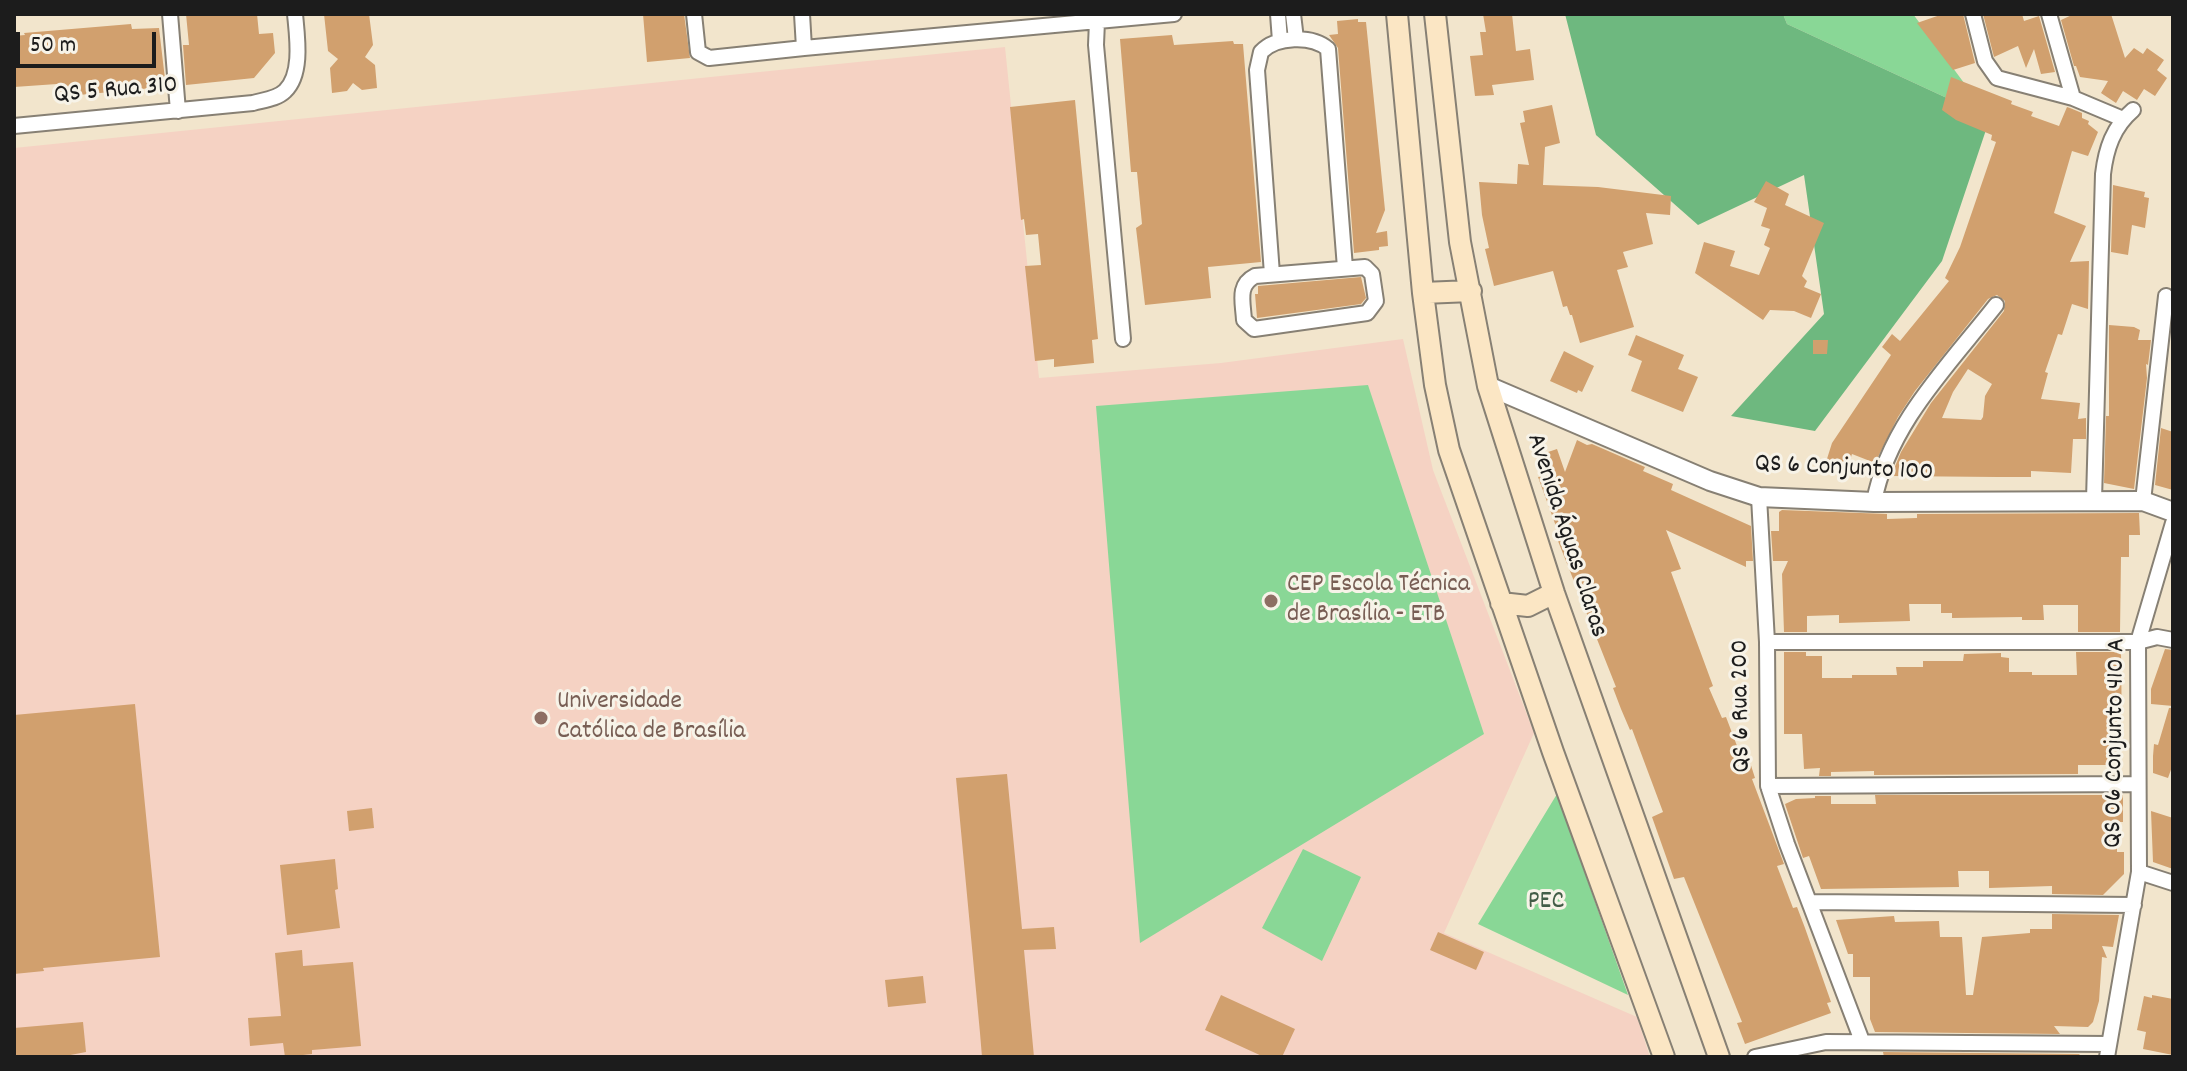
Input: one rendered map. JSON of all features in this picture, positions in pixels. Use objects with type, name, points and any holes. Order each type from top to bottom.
[{"type":"main road","points":[[1397,14],[1423,293],[1435,385],[1449,450],[1664,1057]]},
{"type":"main road","name":"Avenida Águas Claras","points":[[1435,14],[1460,242],[1488,386],[1554,593],[1719,1057]]},
{"type":"main road","points":[[1423,293],[1471,291]]},
{"type":"main road","points":[[1501,603],[1528,606],[1554,593]]},
{"type":"street","points":[[170,14],[178,111]]},
{"type":"street","name":"QS 5 Rua 310","points":[[14,126],[253,103],[284,92],[293,79],[296,63],[295,14]]},
{"type":"street","points":[[694,14],[698,52],[709,58],[1174,14]]},
{"type":"street","points":[[802,14],[804,48]]},
{"type":"street","points":[[1278,14],[1280,41]]},
{"type":"street","points":[[1293,14],[1296,39]]},
{"type":"street","points":[[1973,14],[1985,61],[1997,78],[2128,114],[2106,149],[2101,197],[2094,500]]},
{"type":"street","points":[[2049,14],[2073,98]]},
{"type":"street","points":[[1097,21],[1096,45],[1123,339]]},
{"type":"street","points":[[1272,274],[1257,70],[1261,52],[1280,41],[1296,39],[1322,44],[1328,49],[1345,268]]},
{"type":"street","points":[[1365,267],[1371,271],[1376,301],[1367,313],[1250,327],[1244,320],[1244,284],[1255,276],[1272,274],[1365,267]]},
{"type":"street","points":[[2143,501],[2166,296]]},
{"type":"street","points":[[1874,502],[1878,479],[1910,415],[1996,305]]},
{"type":"street","name":"QS 6 Conjunto 100","points":[[1488,386],[1710,481],[1759,497],[1874,502],[2143,501],[2173,512]]},
{"type":"street","points":[[1498,418],[1529,404]]},
{"type":"street","name":"QS 6 Rua 200","points":[[1759,497],[1767,642],[1768,786],[1862,1041]]},
{"type":"street","name":"QS 06 Conjunto 410 A","points":[[2108,1051],[2139,872],[2138,642],[2173,523]]},
{"type":"street","points":[[1767,642],[2138,642],[2157,637],[2173,640]]},
{"type":"street","points":[[1768,786],[2138,784]]},
{"type":"street","points":[[2139,872],[2173,883]]},
{"type":"street","points":[[1811,902],[2134,905]]},
{"type":"street","points":[[1755,1057],[1826,1042],[1862,1041],[2108,1051]]},
{"type":"shaded area","name":"Universidade Católica de Brasília","points":[[1005,47],[1039,378],[1221,363],[1403,339],[1433,470],[1534,733],[1444,933],[1637,1017],[1650,1057],[14,1057],[14,148]]},
{"type":"green space","points":[[1565,14],[1783,14],[1787,24],[1990,118],[1942,261],[1815,431],[1731,416],[1824,314],[1804,175],[1698,225],[1596,135]]},
{"type":"green space","points":[[1783,14],[1913,14],[1990,118],[1787,24]]},
{"type":"green space","points":[[1368,385],[1484,734],[1140,943],[1096,406]]},
{"type":"green space","name":"PEC","points":[[1557,794],[1628,995],[1478,924]]},
{"type":"green space","points":[[1303,849],[1361,877],[1322,961],[1262,928]]},
{"type":"building","points":[[186,14],[257,14],[259,34],[273,33],[275,53],[254,78],[186,85],[183,45],[189,45]]},
{"type":"building","points":[[324,14],[369,14],[373,45],[365,57],[375,65],[377,88],[362,90],[353,83],[347,91],[332,93],[330,68],[338,59],[328,51]]},
{"type":"building","points":[[643,14],[684,14],[690,58],[647,62]]},
{"type":"building","points":[[1483,14],[1512,14],[1516,51],[1530,49],[1534,80],[1492,85],[1494,95],[1475,96],[1470,56],[1483,55],[1480,32],[1486,32]]},
{"type":"building","points":[[1943,14],[1963,14],[1975,63],[1953,70],[1917,23]]},
{"type":"building","points":[[1983,14],[2022,14],[2024,21],[2039,16],[2055,72],[2041,74],[2034,49],[2026,68],[2018,46],[1994,57]]},
{"type":"building","points":[[2074,14],[2111,14],[2125,58],[2134,48],[2143,54],[2147,48],[2164,60],[2157,70],[2167,78],[2155,96],[2144,89],[2137,100],[2123,91],[2116,103],[2101,93],[2108,81],[2080,77],[2061,20]]},
{"type":"building","points":[[1358,19],[1358,22],[1366,22],[1385,210],[1376,233],[1387,231],[1388,246],[1354,253],[1338,48],[1329,35],[1338,34],[1337,21]]},
{"type":"building","points":[[131,24],[132,29],[159,28],[165,79],[151,81],[152,88],[58,97],[57,84],[14,87],[14,36]]},
{"type":"building","points":[[1172,35],[1174,45],[1233,41],[1234,44],[1243,44],[1261,262],[1208,267],[1211,298],[1145,305],[1136,228],[1142,224],[1137,172],[1131,172],[1120,39]]},
{"type":"building","points":[[1951,77],[2012,101],[2011,104],[2033,112],[2031,116],[2059,126],[2067,107],[2070,108],[2082,113],[2082,118],[2098,132],[2088,156],[2072,151],[2054,213],[2086,226],[2070,262],[2089,261],[2088,309],[2072,304],[2045,372],[2048,373],[2041,399],[2080,403],[2078,419],[2086,418],[2086,439],[2073,439],[2071,473],[2031,471],[2031,477],[1891,476],[1901,452],[1931,403],[2004,311],[2005,301],[1997,295],[1988,299],[1915,391],[1875,463],[1852,454],[1847,469],[1826,462],[1832,443],[1891,355],[1882,347],[1892,334],[1900,341],[1949,281],[1945,278],[1960,247],[1996,142],[1991,140],[1992,135],[1956,120],[1942,110]],"holes":[[[1968,369],[1992,384],[1985,396],[1981,420],[1942,418],[1953,392]]]},
{"type":"building","points":[[1075,100],[1098,339],[1092,340],[1094,363],[1054,367],[1054,359],[1035,361],[1025,266],[1041,265],[1038,234],[1026,235],[1024,219],[1021,220],[1010,107]]},
{"type":"building","points":[[1552,105],[1560,143],[1545,147],[1543,185],[1598,187],[1671,196],[1670,215],[1646,213],[1653,244],[1623,252],[1628,267],[1617,270],[1634,327],[1580,343],[1572,315],[1567,306],[1563,307],[1553,271],[1494,286],[1485,249],[1489,248],[1479,182],[1517,184],[1518,164],[1529,165],[1520,123],[1525,122],[1523,111]]},
{"type":"building","points":[[1766,181],[1789,194],[1785,205],[1824,223],[1802,276],[1807,281],[1804,287],[1821,294],[1811,318],[1794,311],[1770,310],[1763,320],[1695,273],[1704,242],[1735,251],[1730,266],[1759,275],[1770,248],[1764,245],[1770,229],[1761,226],[1767,208],[1754,202]]},
{"type":"building","points":[[2113,185],[2145,192],[2144,197],[2149,198],[2145,228],[2132,225],[2128,255],[2111,252]]},
{"type":"building","points":[[1361,277],[1366,298],[1361,304],[1257,318],[1255,294],[1258,294],[1258,286]]},
{"type":"building","points":[[2109,325],[2134,327],[2140,330],[2138,340],[2151,340],[2134,489],[2104,483],[2106,416],[2109,416]]},
{"type":"building","points":[[1636,335],[1684,355],[1678,369],[1698,377],[1683,412],[1631,391],[1642,361],[1628,355]]},
{"type":"building","points":[[1813,340],[1828,340],[1827,354],[1813,354]]},
{"type":"building","points":[[1564,351],[1594,366],[1582,392],[1578,390],[1577,393],[1550,381]]},
{"type":"building","points":[[2161,428],[2173,432],[2173,490],[2155,485]]},
{"type":"building","points":[[1577,440],[1645,467],[1643,471],[1673,484],[1671,490],[1751,526],[1753,561],[1746,561],[1746,567],[1666,530],[1681,569],[1671,572],[1713,686],[1709,688],[1722,718],[1726,717],[1742,759],[1748,756],[1755,778],[1752,779],[1784,864],[1777,866],[1793,908],[1797,907],[1805,928],[1831,1002],[1827,1003],[1831,1013],[1745,1044],[1737,1023],[1742,1022],[1684,877],[1674,879],[1652,817],[1663,812],[1558,541],[1561,540],[1538,477],[1546,476],[1539,455],[1557,449],[1565,472]]},
{"type":"building","points":[[1779,512],[1887,514],[1887,519],[1917,518],[1917,514],[2139,513],[2140,535],[2129,535],[2129,557],[2121,557],[2120,632],[2078,632],[2078,605],[2043,605],[2044,620],[2022,620],[2022,617],[1952,618],[1952,613],[1941,613],[1941,604],[1909,604],[1910,621],[1839,623],[1839,615],[1807,616],[1807,632],[1784,632],[1782,574],[1788,561],[1773,561],[1771,531],[1779,531]]},
{"type":"building","points":[[2165,649],[2173,650],[2173,706],[2151,704],[2151,689]]},
{"type":"building","points":[[1784,652],[1822,656],[1822,678],[1852,678],[1852,675],[1897,675],[1896,667],[1923,667],[1923,661],[1963,661],[1964,654],[2001,653],[2001,657],[2009,658],[2009,672],[2077,675],[2076,652],[2121,652],[2122,740],[2119,740],[2118,758],[2111,765],[2078,765],[2078,774],[1874,775],[1874,771],[1831,772],[1831,776],[1819,776],[1820,768],[1804,769],[1802,734],[1784,734]]},
{"type":"building","points":[[135,704],[160,957],[43,968],[44,971],[14,974],[14,715]]},
{"type":"building","points":[[2169,708],[2173,708],[2173,764],[2168,778],[2153,773],[2153,756],[2154,744],[2158,745]]},
{"type":"building","points":[[1007,774],[1022,929],[1054,927],[1056,949],[1024,950],[1034,1057],[982,1057],[956,778]]},
{"type":"building","points":[[1875,795],[2123,795],[2123,822],[2117,822],[2117,852],[2124,852],[2124,874],[2103,895],[2052,894],[2052,886],[1989,888],[1989,871],[1958,871],[1959,887],[1821,889],[1809,856],[1803,858],[1785,804],[1796,799],[1831,796],[1831,804],[1876,804]]},
{"type":"building","points":[[372,808],[374,828],[349,831],[347,811]]},
{"type":"building","points":[[2151,811],[2173,818],[2173,869],[2153,862]]},
{"type":"building","points":[[335,859],[340,928],[287,935],[280,865]]},
{"type":"building","points":[[2052,914],[2119,915],[2113,947],[2102,946],[2107,958],[2102,957],[2099,1001],[2093,1022],[2088,1027],[2054,1026],[2060,1034],[1875,1032],[1870,1019],[1870,977],[1853,977],[1853,954],[1848,954],[1836,920],[1894,916],[1895,922],[1939,921],[1940,937],[1962,937],[1966,995],[1973,995],[1982,937],[2030,933],[2030,929],[2052,929]]},
{"type":"building","points":[[1438,932],[1484,952],[1476,970],[1430,950]]},
{"type":"building","points":[[302,950],[303,966],[353,962],[361,1046],[312,1050],[312,1054],[285,1057],[283,1043],[250,1046],[248,1018],[281,1016],[275,953]]},
{"type":"building","points":[[923,976],[926,1003],[888,1007],[885,980]]},
{"type":"building","points":[[1221,995],[1295,1029],[1282,1057],[1264,1057],[1205,1030]]},
{"type":"building","points":[[2152,995],[2173,999],[2173,1055],[2143,1049],[2146,1032],[2137,1030],[2144,996],[2152,998]]},
{"type":"building","points":[[83,1022],[86,1052],[60,1057],[14,1057],[14,1028]]},
{"type":"building","points":[[1883,1052],[2079,1054],[2082,1057],[1884,1057]]},
{"type":"place","name":"CEP Escola Técnica de Brasília - ETB","points":[[1271,601]]},
{"type":"place","name":"Universidade Católica de Brasília","points":[[541,718]]}]
